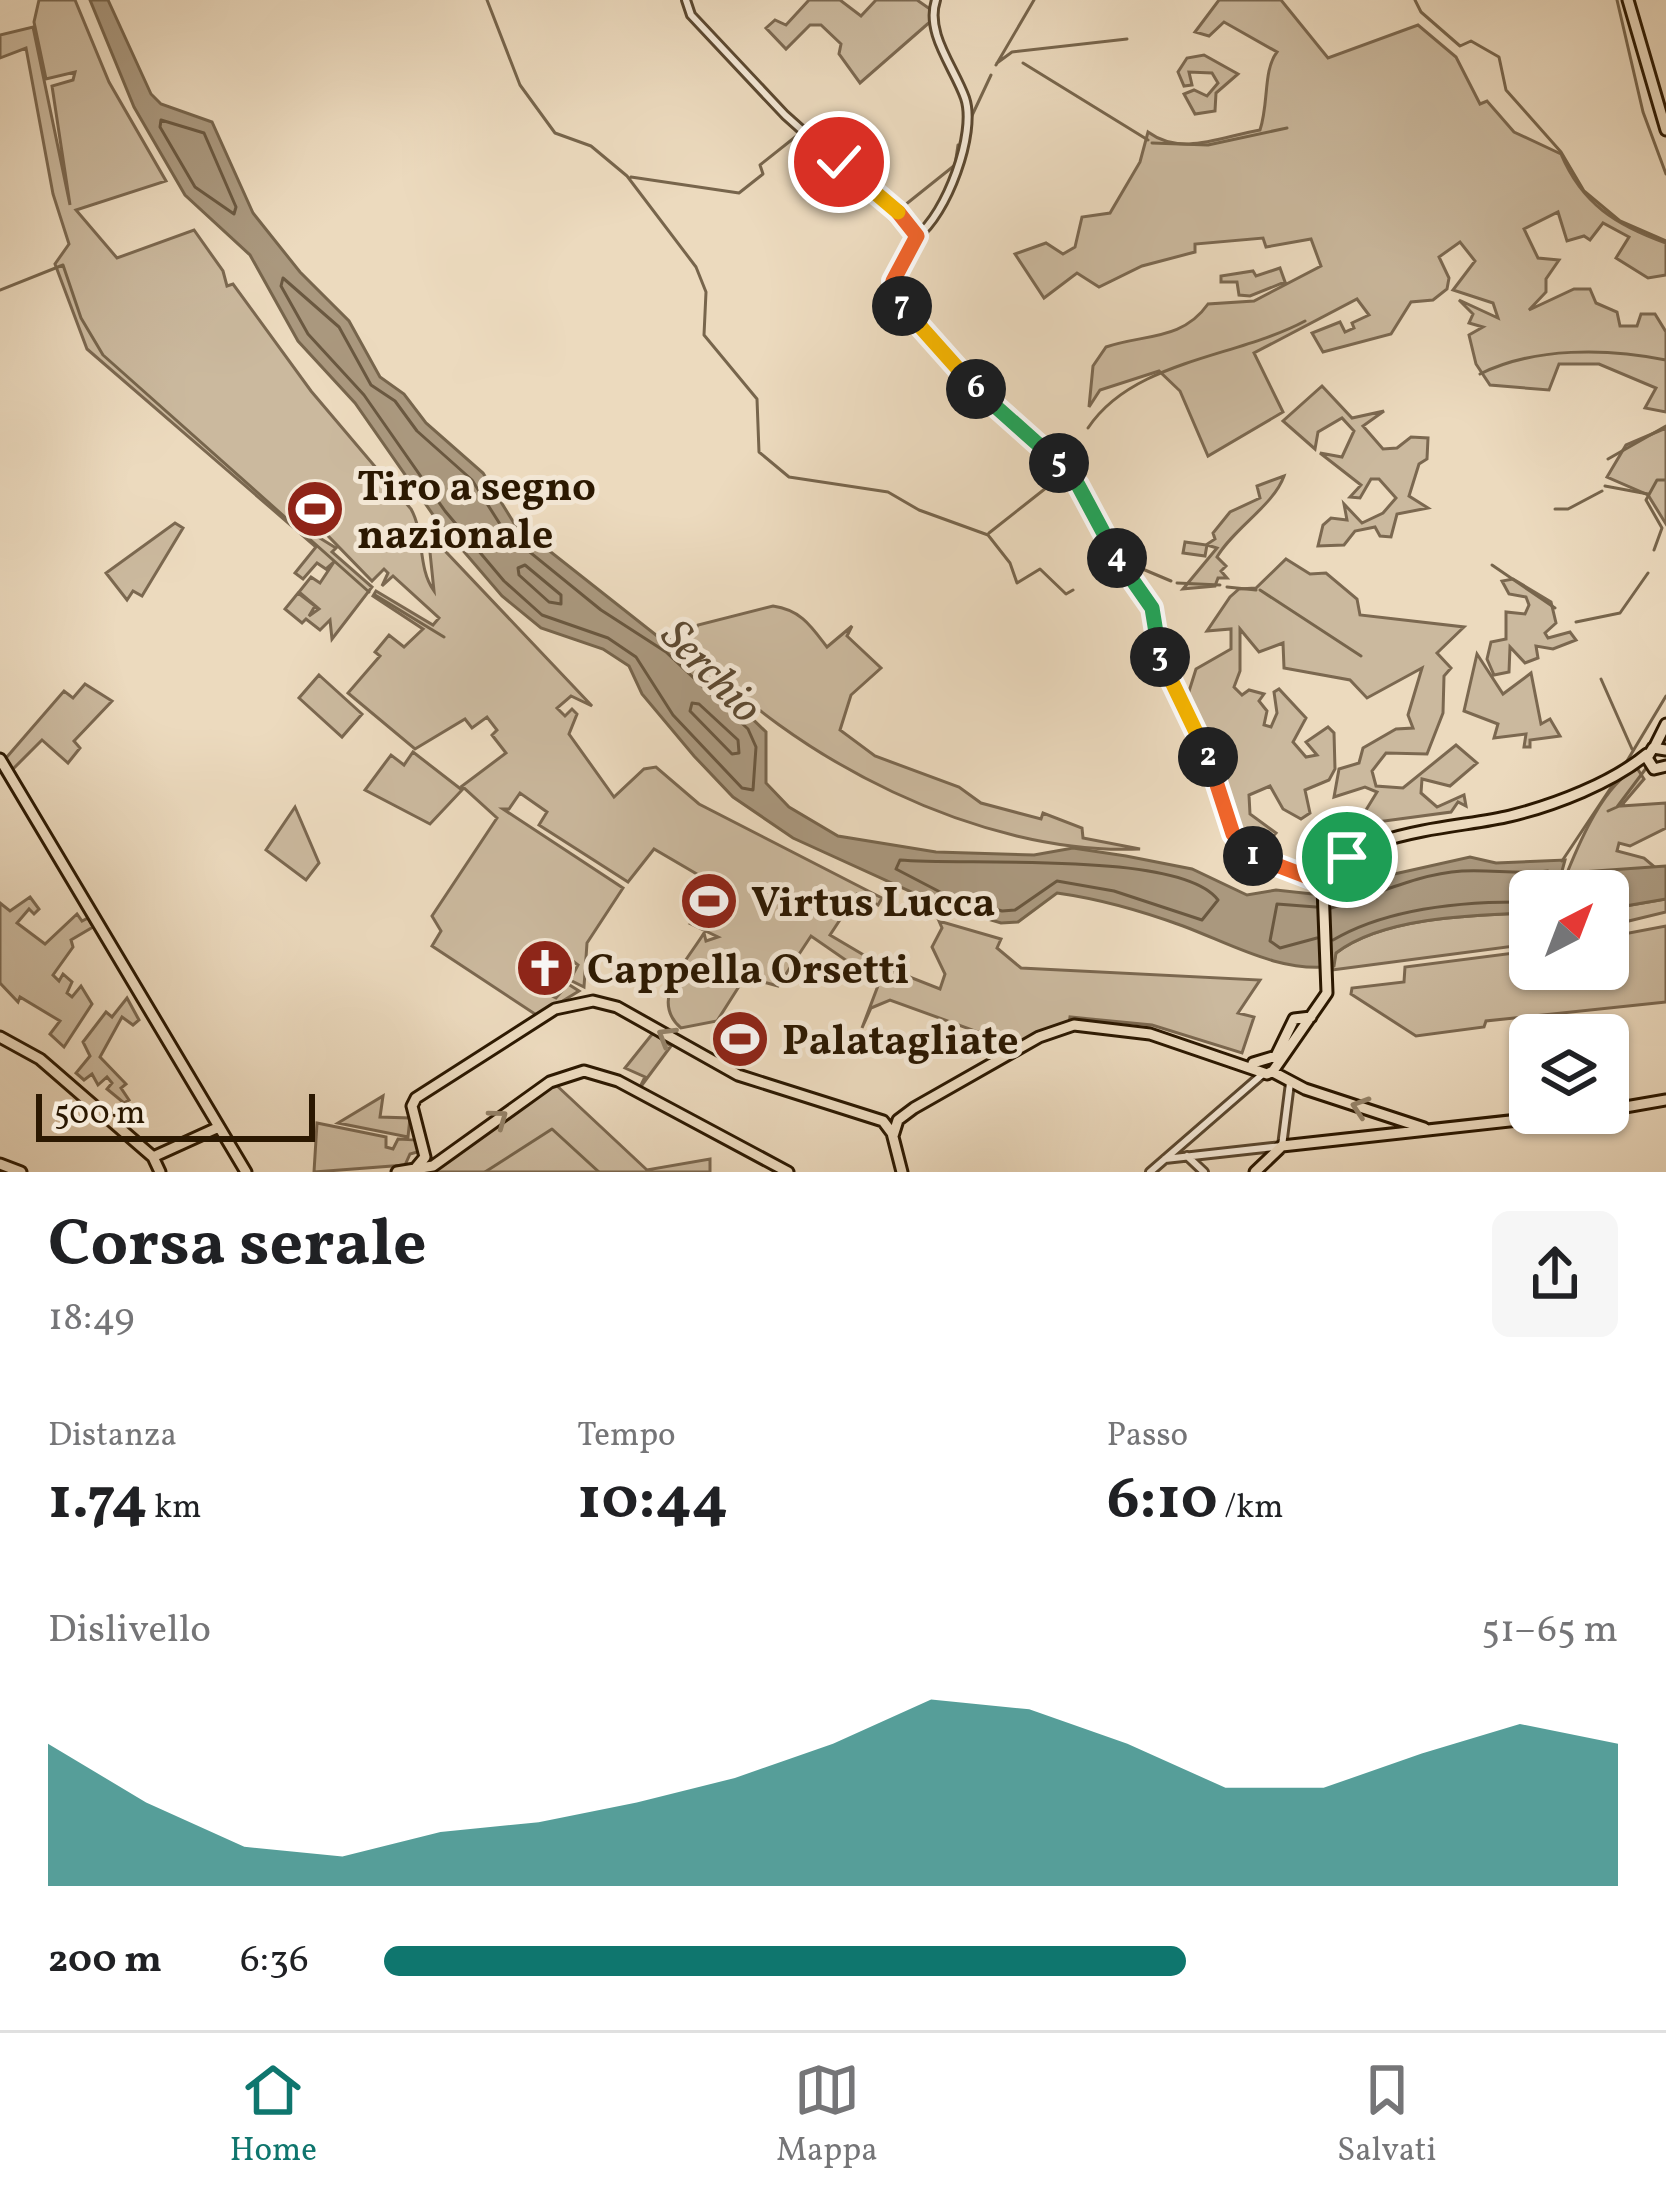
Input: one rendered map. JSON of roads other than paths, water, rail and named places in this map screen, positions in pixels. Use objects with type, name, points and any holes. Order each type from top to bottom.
[{"type":"main road","points":[[1628,0],[1666,130]]},
{"type":"main road","points":[[1263,1068],[1327,993],[1324,888],[1354,853],[1406,836],[1520,813],[1656,753],[1665,727]]},
{"type":"main road","points":[[1656,753],[1665,767]]},
{"type":"main road","points":[[0,759],[242,1169]]},
{"type":"main road","points":[[435,1165],[425,1151],[412,1106],[421,1094],[555,1010],[583,1001],[617,1007],[708,1061],[885,1123],[902,1172]]},
{"type":"main road","points":[[1263,1068],[1276,1056],[1294,1018],[1306,1020]]},
{"type":"main road","points":[[893,1136],[897,1121],[914,1108],[1005,1056],[1052,1030],[1088,1025],[1150,1034],[1263,1068],[1290,1083],[1432,1130]]},
{"type":"main road","points":[[1263,1068],[1284,1053],[1289,1030]]},
{"type":"main road","points":[[0,1036],[40,1059],[153,1157],[160,1172]]},
{"type":"main road","points":[[397,1172],[435,1165],[550,1082],[584,1071],[636,1090],[788,1172]]},
{"type":"main road","points":[[1629,1106],[1666,1100]]},
{"type":"main road","points":[[868,1114],[914,1108]]},
{"type":"main road","points":[[1255,1172],[1282,1146],[1509,1121]]},
{"type":"main road","points":[[153,1157],[220,1127]]},
{"type":"main road","points":[[137,1144],[165,1150]]},
{"type":"main road","points":[[415,1169],[424,1164],[425,1151]]},
{"type":"main road","points":[[0,1164],[21,1172]]},
{"type":"street","points":[[686,0],[691,15],[762,93],[893,206],[917,236]]},
{"type":"street","points":[[936,0],[933,23],[967,116],[946,206],[917,236],[895,276],[896,296],[958,372],[1078,485],[1112,551],[1152,608],[1165,669],[1212,766],[1233,834],[1257,860],[1324,888]]},
{"type":"street","points":[[1150,1172],[1263,1068]]},
{"type":"street","points":[[1165,1159],[1282,1146],[1290,1083]]},
{"type":"street","points":[[1187,1156],[1204,1172]]},
{"type":"water","points":[[90,0],[108,0],[151,94],[161,104],[212,122],[253,213],[300,272],[349,321],[380,377],[404,394],[426,423],[483,473],[514,523],[661,639],[671,640],[766,732],[766,783],[789,807],[838,836],[936,852],[1034,855],[1073,848],[1192,869],[1247,895],[1276,890],[1331,896],[1381,877],[1470,857],[1496,863],[1565,860],[1562,870],[1509,870],[1509,914],[1403,925],[1355,941],[1336,953],[1334,966],[1315,967],[1276,962],[1152,915],[1057,893],[1018,922],[1001,923],[938,904],[793,838],[733,797],[642,694],[629,666],[603,649],[541,628],[502,596],[436,519],[355,403],[298,341],[250,255],[185,195],[134,107]]},
{"type":"water","points":[[1666,866],[1666,899],[1629,905],[1629,870],[1609,870]]},
{"type":"waterway","points":[[487,0],[520,85],[555,133],[591,146],[627,176],[696,267],[706,292],[704,335],[757,399],[759,452],[789,477],[888,492],[919,510],[988,535],[1010,563],[1017,583],[1040,569],[1066,594],[1073,590]]},
{"type":"waterway","points":[[996,65],[1034,0]]},
{"type":"waterway","points":[[1415,0],[1421,12],[1460,46],[1471,41],[1499,57],[1506,90],[1561,152],[1584,191],[1620,221],[1666,241]]},
{"type":"waterway","points":[[1617,0],[1643,112],[1666,174]]},
{"type":"waterway","points":[[997,63],[1012,52],[1127,39]]},
{"type":"waterway","points":[[1023,63],[1148,140]]},
{"type":"waterway","points":[[969,122],[991,75]]},
{"type":"waterway","points":[[1152,143],[1208,145],[1287,128]]},
{"type":"waterway","points":[[631,177],[739,193],[763,174],[760,165],[799,134]]},
{"type":"waterway","points":[[833,154],[900,209],[955,165],[958,145]]},
{"type":"waterway","points":[[0,290],[63,265],[81,318],[103,355],[369,592]]},
{"type":"waterway","points":[[1088,428],[1107,405],[1158,374],[1305,321]]},
{"type":"waterway","points":[[1480,374],[1524,359],[1571,352],[1666,360]]},
{"type":"waterway","points":[[1608,459],[1666,426]]},
{"type":"waterway","points":[[989,533],[1065,473]]},
{"type":"waterway","points":[[1654,550],[1662,528],[1646,500],[1657,480],[1666,480]]},
{"type":"waterway","points":[[1605,486],[1648,494]]},
{"type":"waterway","points":[[1555,509],[1568,509],[1602,491]]},
{"type":"waterway","points":[[1126,562],[1171,581]]},
{"type":"waterway","points":[[1492,565],[1555,608]]},
{"type":"waterway","points":[[1576,622],[1620,613],[1648,573]]},
{"type":"waterway","points":[[1177,583],[1220,585]]},
{"type":"waterway","points":[[1227,587],[1256,590]]},
{"type":"waterway","points":[[1260,590],[1361,656]]},
{"type":"waterway","points":[[375,595],[444,637]]},
{"type":"waterway","points":[[1601,679],[1632,749]]},
{"type":"waterway","points":[[1624,766],[1666,696]]},
{"type":"waterway","points":[[1608,811],[1617,807],[1647,767]]},
{"type":"waterway","points":[[1562,861],[1616,780]]},
{"type":"waterway","points":[[485,1172],[552,1129],[599,1172]]},
{"type":"place","name":"Tiro a segno nazionale","points":[[315,509]]},
{"type":"place","name":"Virtus Lucca","points":[[709,901]]},
{"type":"place","name":"Cappella Orsetti","points":[[545,968]]},
{"type":"place","name":"Palatagliate","points":[[740,1039]]},
{"type":"water label","name":"Serchio","points":[[713,670]]}]
